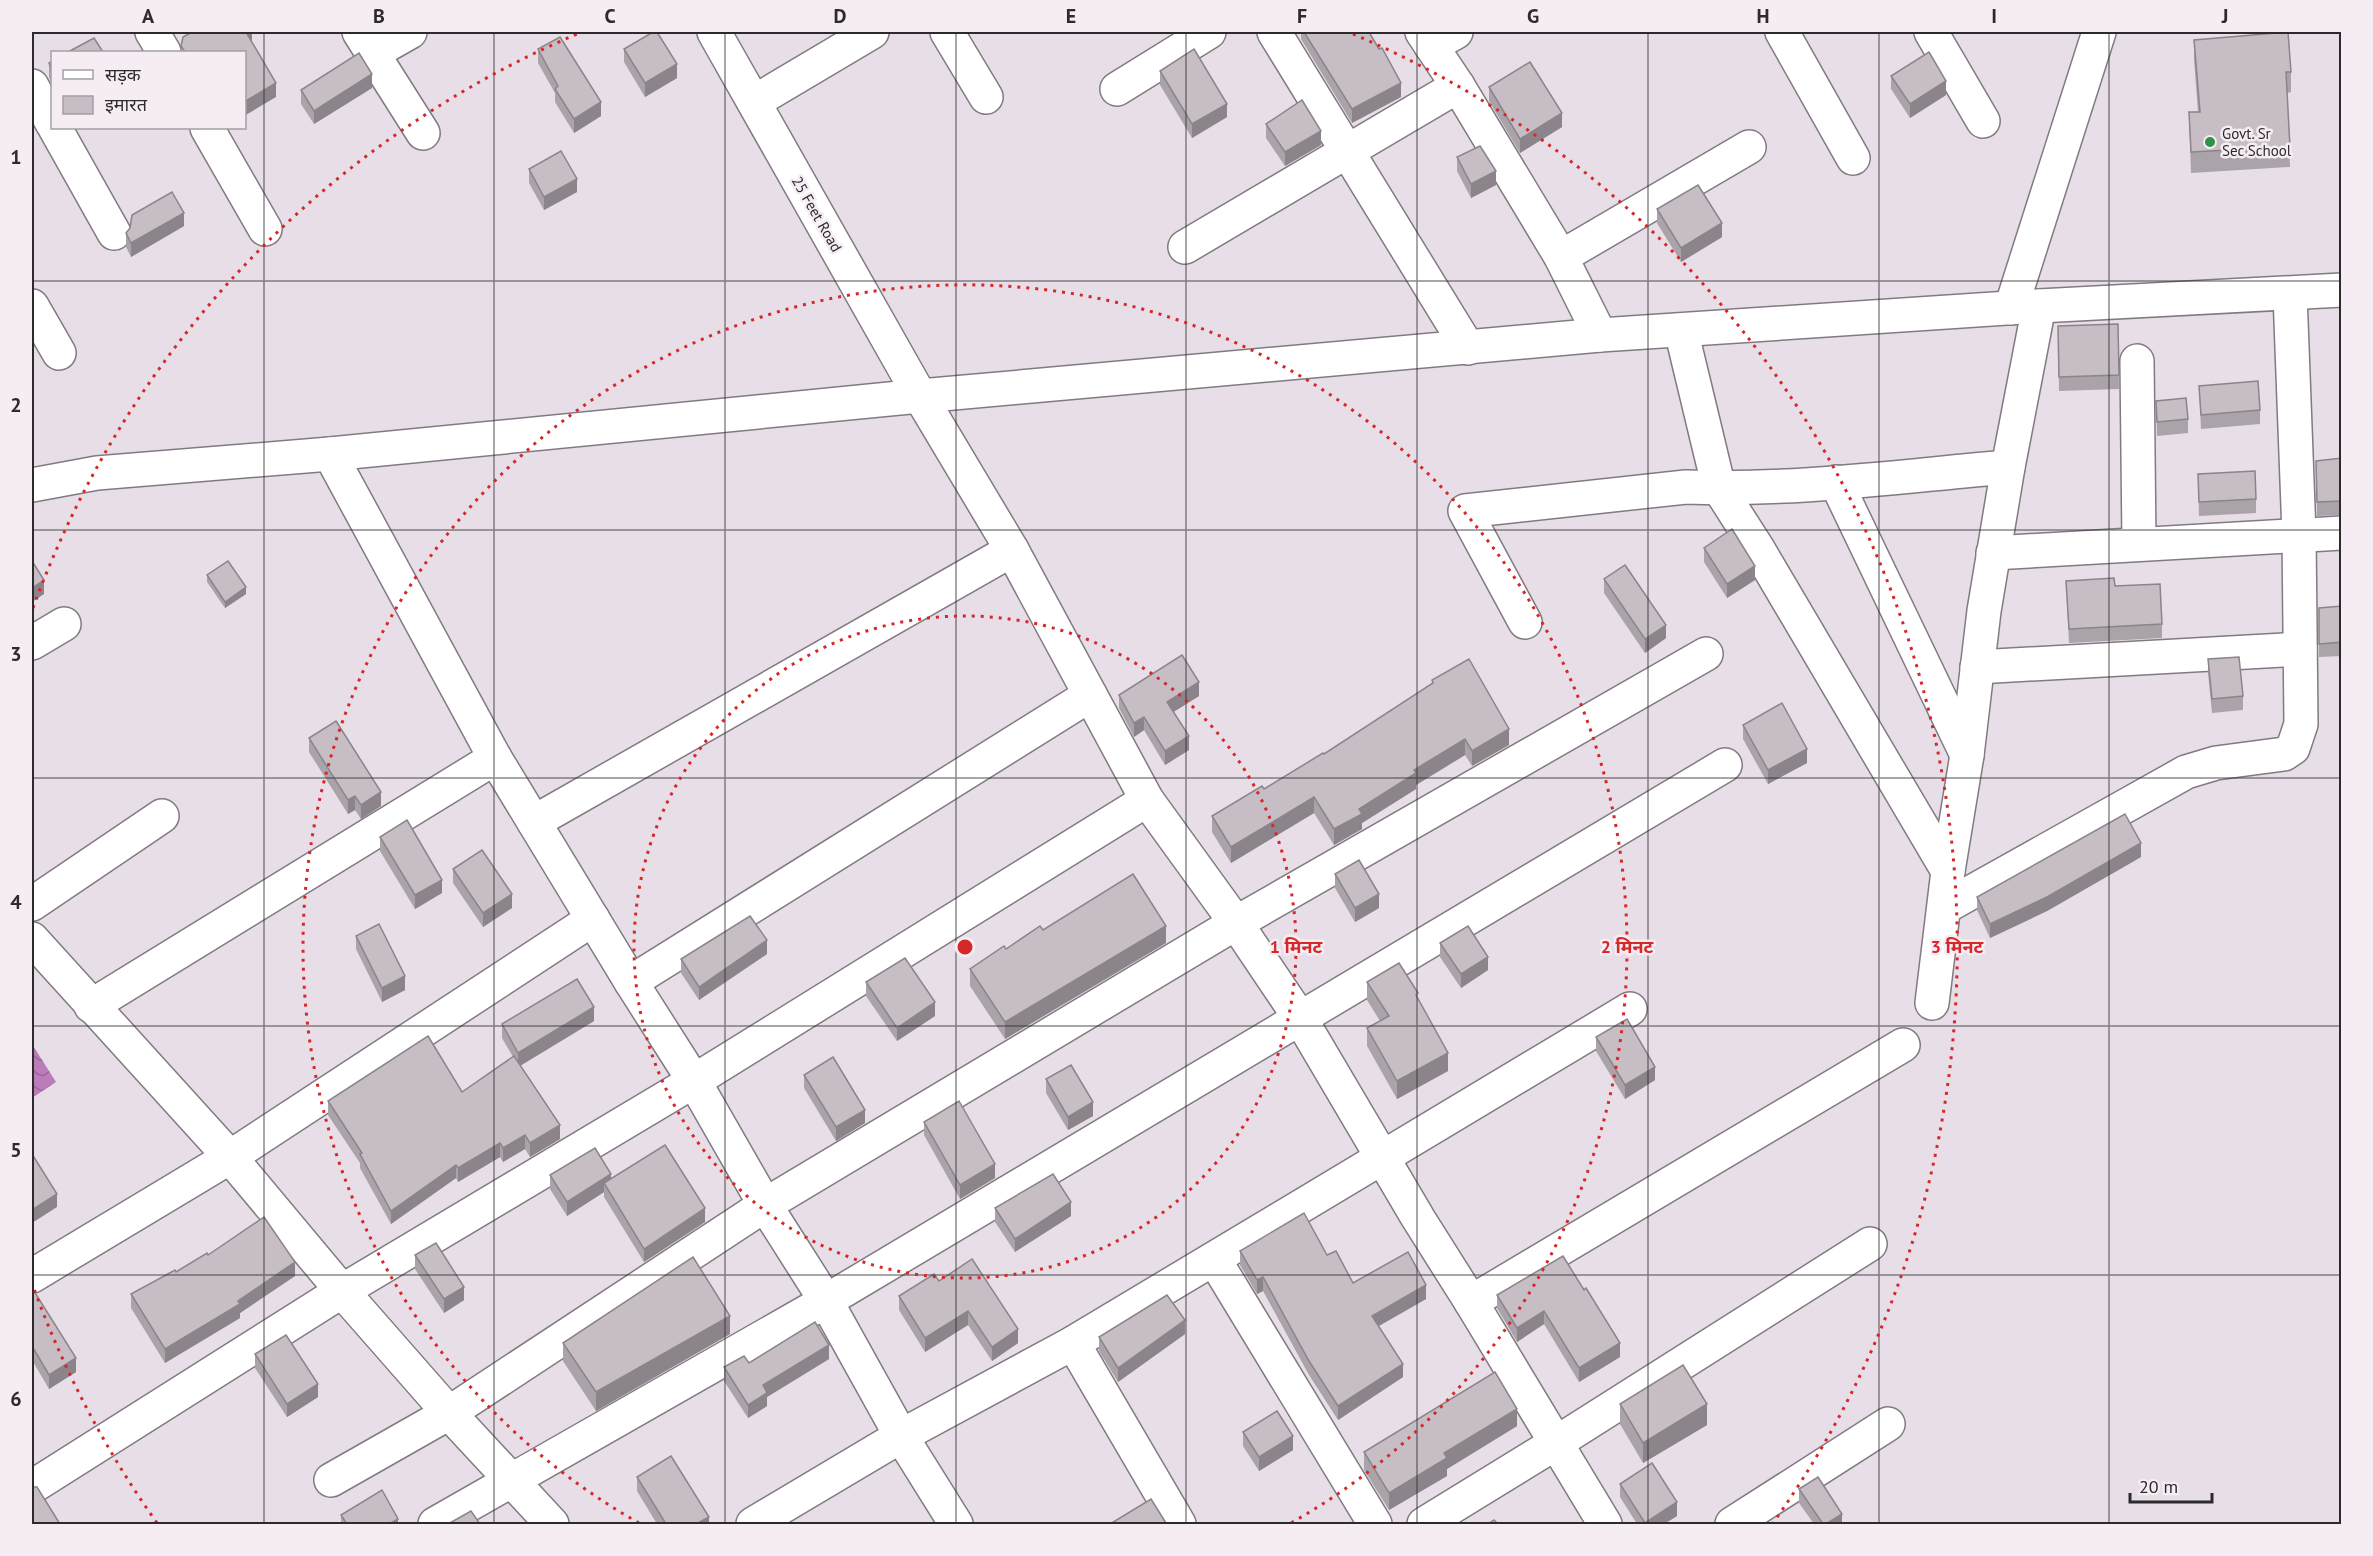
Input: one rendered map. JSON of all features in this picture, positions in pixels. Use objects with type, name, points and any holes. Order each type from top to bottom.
[{"type":"street","points":[[152,32],[163,51]]},
{"type":"street","points":[[410,32],[366,42],[423,133]]},
{"type":"street","name":"25 Feet Road","points":[[714,32],[920,396],[1012,550],[1147,800],[1236,923],[1300,1018],[1382,1158],[1605,1524]]},
{"type":"street","points":[[754,102],[872,32]]},
{"type":"street","points":[[947,32],[986,97]]},
{"type":"street","points":[[1117,89],[1209,32]]},
{"type":"street","points":[[1274,32],[1468,348]]},
{"type":"street","points":[[1782,32],[1853,158]]},
{"type":"street","points":[[1931,32],[1983,121]]},
{"type":"street","points":[[1932,1003],[1948,871],[1967,755],[1993,553],[2008,467],[2025,307],[2099,32]]},
{"type":"street","points":[[1436,36],[1458,86],[1561,257],[1600,335]]},
{"type":"street","points":[[32,86],[51,121]]},
{"type":"street","points":[[1185,247],[1458,86]]},
{"type":"street","points":[[56,129],[114,233]]},
{"type":"street","points":[[208,129],[265,229]]},
{"type":"street","points":[[1561,257],[1749,147]]},
{"type":"street","points":[[32,485],[97,473],[330,454],[920,396],[1600,335],[2025,307],[2342,290]]},
{"type":"street","points":[[1945,907],[2186,772],[2216,763],[2274,756],[2289,751],[2296,742],[2301,724],[2299,534],[2290,294]]},
{"type":"street","points":[[32,306],[59,353]]},
{"type":"street","points":[[1681,330],[1719,488],[1758,549],[1948,871]]},
{"type":"street","points":[[2137,361],[2139,544]]},
{"type":"street","points":[[330,454],[495,758],[592,920],[694,1081],[765,1205],[826,1301],[901,1436],[956,1524]]},
{"type":"street","points":[[1525,622],[1465,510],[1686,487],[1719,488],[1836,482],[2008,467]]},
{"type":"street","points":[[1836,482],[1967,755]]},
{"type":"street","points":[[1993,553],[2342,533]]},
{"type":"street","points":[[534,822],[1012,550]]},
{"type":"street","points":[[32,643],[64,624]]},
{"type":"street","points":[[1977,667],[2300,649]]},
{"type":"street","points":[[331,1480],[449,1413],[765,1205],[1236,923],[1706,654]]},
{"type":"street","points":[[631,982],[1090,695]]},
{"type":"street","points":[[91,1006],[495,758]]},
{"type":"street","points":[[435,1524],[826,1301],[1725,765]]},
{"type":"street","points":[[32,1487],[342,1291],[694,1081],[1147,800]]},
{"type":"street","points":[[32,904],[162,816]]},
{"type":"street","points":[[32,1276],[230,1157],[592,920]]},
{"type":"street","points":[[32,939],[230,1157],[342,1291],[449,1413],[552,1524]]},
{"type":"street","points":[[753,1524],[901,1436],[1073,1343],[1630,1009]]},
{"type":"street","points":[[1471,1302],[1903,1045]]},
{"type":"street","points":[[1431,1523],[1870,1245]]},
{"type":"street","points":[[1214,1259],[1375,1524]]},
{"type":"street","points":[[1073,1343],[1179,1524]]},
{"type":"street","points":[[1732,1524],[1888,1424]]},
{"type":"water","points":[[32,1044],[56,1082],[32,1098]]},
{"type":"building","points":[[192,32],[246,32],[276,83],[246,101],[246,51],[184,51],[181,46],[183,37]]},
{"type":"building","points":[[653,32],[657,32],[677,64],[645,83],[624,49]]},
{"type":"building","points":[[1304,32],[1369,32],[1379,49],[1382,48],[1401,83],[1352,109]]},
{"type":"building","points":[[2288,32],[2291,72],[2286,72],[2290,147],[2191,152],[2189,112],[2200,112],[2194,40]]},
{"type":"building","points":[[560,37],[601,102],[574,119],[555,89],[558,86],[538,49]]},
{"type":"building","points":[[94,38],[102,51],[70,51]]},
{"type":"building","points":[[1194,49],[1227,104],[1192,124],[1160,71]]},
{"type":"building","points":[[1929,52],[1946,81],[1910,104],[1891,76]]},
{"type":"building","points":[[359,53],[372,74],[314,111],[301,90]]},
{"type":"building","points":[[1530,62],[1562,113],[1520,139],[1489,87]]},
{"type":"building","points":[[1302,100],[1321,131],[1285,152],[1266,124]]},
{"type":"building","points":[[1480,146],[1496,171],[1471,184],[1457,157]]},
{"type":"building","points":[[561,151],[577,179],[544,197],[529,169]]},
{"type":"building","points":[[1698,185],[1722,223],[1681,248],[1657,209]]},
{"type":"building","points":[[172,192],[184,213],[131,243],[126,233],[130,228],[132,215]]},
{"type":"building","points":[[2118,324],[2119,375],[2059,377],[2058,326]]},
{"type":"building","points":[[2258,381],[2260,410],[2201,415],[2199,386]]},
{"type":"building","points":[[2186,398],[2188,419],[2157,422],[2156,401]]},
{"type":"building","points":[[2342,458],[2342,501],[2317,502],[2316,461]]},
{"type":"building","points":[[2255,471],[2256,499],[2199,502],[2198,474]]},
{"type":"building","points":[[1732,529],[1755,566],[1727,584],[1704,548]]},
{"type":"building","points":[[32,561],[44,580],[32,588]]},
{"type":"building","points":[[228,561],[246,587],[225,602],[207,575]]},
{"type":"building","points":[[1625,565],[1666,625],[1645,639],[1604,579]]},
{"type":"building","points":[[2114,578],[2115,586],[2160,584],[2162,624],[2069,629],[2066,581]]},
{"type":"building","points":[[2342,606],[2342,642],[2319,644],[2319,608]]},
{"type":"building","points":[[1182,655],[1199,682],[1167,702],[1189,736],[1165,751],[1144,717],[1134,723],[1119,695]]},
{"type":"building","points":[[2239,657],[2243,696],[2212,699],[2208,659]]},
{"type":"building","points":[[1469,659],[1509,729],[1472,751],[1465,739],[1414,770],[1416,773],[1359,809],[1362,814],[1334,829],[1314,797],[1231,847],[1212,816],[1262,786],[1264,789],[1324,754],[1433,683],[1432,680]]},
{"type":"building","points":[[1782,703],[1807,749],[1768,770],[1743,725]]},
{"type":"building","points":[[336,721],[381,792],[361,805],[355,796],[348,800],[309,738]]},
{"type":"building","points":[[2125,814],[2141,843],[2047,897],[1990,924],[1977,897]]},
{"type":"building","points":[[407,820],[442,880],[415,895],[380,837]]},
{"type":"building","points":[[482,850],[512,894],[483,913],[453,869]]},
{"type":"building","points":[[1359,860],[1379,894],[1355,908],[1335,874]]},
{"type":"building","points":[[1133,874],[1166,926],[1005,1022],[970,969],[1004,946],[1006,949],[1040,926],[1043,930]]},
{"type":"building","points":[[750,916],[767,940],[699,987],[681,959]]},
{"type":"building","points":[[379,924],[405,976],[382,988],[356,936]]},
{"type":"building","points":[[1468,926],[1488,957],[1461,974],[1440,943]]},
{"type":"building","points":[[905,958],[935,1002],[897,1028],[866,982]]},
{"type":"building","points":[[1399,963],[1418,993],[1416,995],[1448,1053],[1397,1081],[1367,1028],[1389,1016],[1367,982]]},
{"type":"building","points":[[577,979],[594,1007],[518,1053],[502,1024]]},
{"type":"building","points":[[1627,1019],[1655,1067],[1625,1085],[1596,1037]]},
{"type":"building","points":[[428,1036],[462,1092],[514,1056],[560,1125],[530,1143],[525,1135],[503,1148],[500,1143],[458,1168],[456,1165],[391,1211],[360,1154],[362,1153],[328,1101]]},
{"type":"building","points":[[833,1057],[865,1110],[836,1127],[804,1075]]},
{"type":"building","points":[[1071,1065],[1093,1102],[1068,1117],[1046,1079]]},
{"type":"building","points":[[959,1101],[995,1164],[960,1185],[924,1122]]},
{"type":"building","points":[[665,1145],[705,1208],[644,1249],[604,1183]]},
{"type":"building","points":[[595,1148],[611,1174],[567,1202],[550,1175]]},
{"type":"building","points":[[32,1154],[57,1194],[32,1210]]},
{"type":"building","points":[[1053,1174],[1071,1202],[1015,1239],[995,1208]]},
{"type":"building","points":[[1304,1213],[1327,1255],[1336,1251],[1353,1283],[1408,1252],[1426,1285],[1372,1316],[1403,1364],[1338,1406],[1309,1361],[1263,1277],[1257,1280],[1240,1251]]},
{"type":"building","points":[[264,1217],[295,1262],[238,1301],[240,1304],[165,1349],[131,1294],[175,1270],[176,1272],[207,1253],[208,1255]]},
{"type":"building","points":[[436,1243],[464,1287],[444,1299],[415,1255]]},
{"type":"building","points":[[1563,1256],[1620,1343],[1579,1368],[1544,1311],[1517,1328],[1497,1295]]},
{"type":"building","points":[[693,1257],[730,1316],[596,1392],[563,1343]]},
{"type":"building","points":[[972,1259],[1018,1329],[992,1347],[968,1311],[925,1338],[899,1296],[934,1274],[939,1281]]},
{"type":"building","points":[[32,1288],[76,1358],[49,1375],[32,1346]]},
{"type":"building","points":[[1167,1295],[1185,1320],[1118,1368],[1099,1337]]},
{"type":"building","points":[[815,1322],[829,1345],[763,1385],[767,1393],[748,1405],[724,1367],[744,1356],[749,1363]]},
{"type":"building","points":[[286,1335],[318,1384],[287,1404],[255,1354]]},
{"type":"building","points":[[1683,1365],[1707,1404],[1643,1443],[1620,1404]]},
{"type":"building","points":[[1495,1372],[1517,1409],[1444,1453],[1447,1458],[1389,1493],[1364,1452]]},
{"type":"building","points":[[1277,1411],[1293,1436],[1259,1457],[1243,1432]]},
{"type":"building","points":[[671,1456],[709,1517],[696,1524],[666,1524],[637,1477]]},
{"type":"building","points":[[1652,1463],[1677,1502],[1645,1523],[1620,1484]]},
{"type":"building","points":[[1818,1477],[1842,1514],[1826,1524],[1823,1524],[1799,1489]]},
{"type":"building","points":[[32,1487],[37,1487],[60,1524],[32,1524]]},
{"type":"building","points":[[382,1490],[398,1519],[389,1524],[347,1524],[341,1515]]},
{"type":"building","points":[[1151,1499],[1166,1523],[1110,1524]]},
{"type":"building","points":[[471,1511],[480,1524],[448,1524]]},
{"type":"place","name":"Govt. Sr Sec School","points":[[2210,142]]}]
